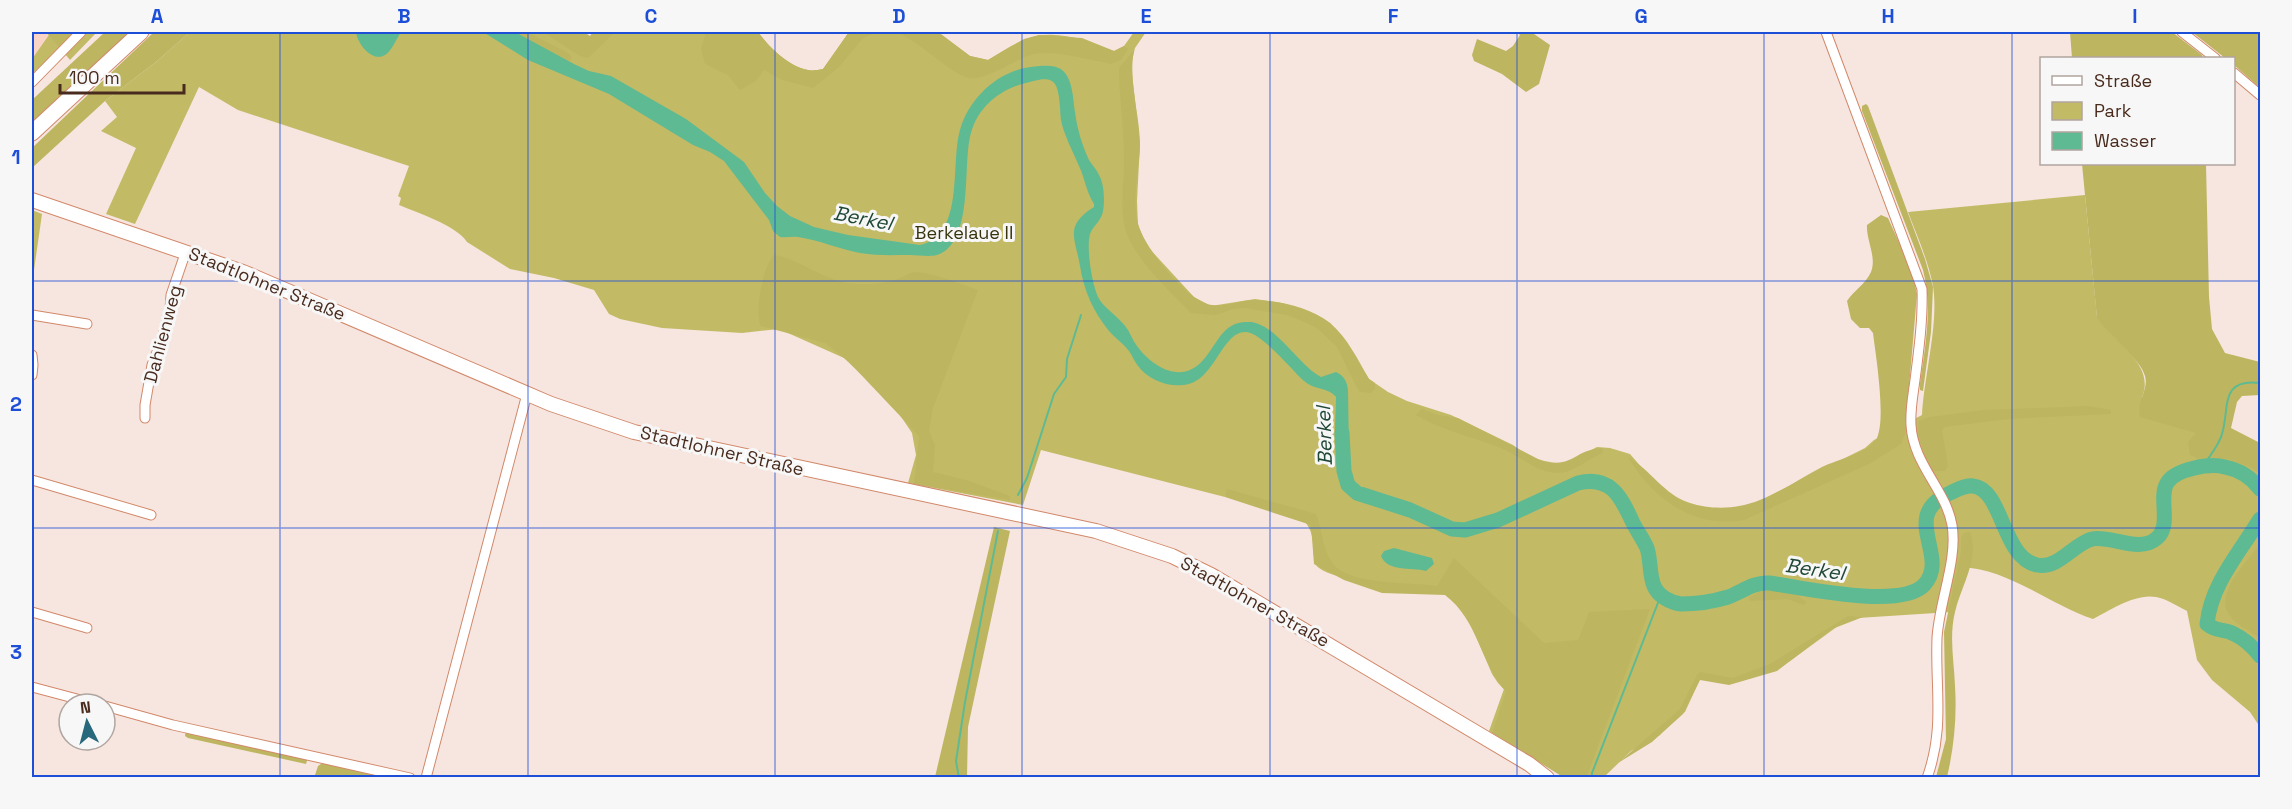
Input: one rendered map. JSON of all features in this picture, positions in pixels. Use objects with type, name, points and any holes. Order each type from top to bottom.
[{"type":"main road","points":[[32,133],[141,32]]},
{"type":"street","points":[[32,82],[81,32]]},
{"type":"street","points":[[1826,32],[1922,289],[1923,316],[1911,405],[1911,426],[1914,444],[1948,510],[1953,538],[1937,638],[1940,723],[1936,748],[1927,777]]},
{"type":"street","points":[[2182,32],[2214,57]]},
{"type":"street","points":[[2235,75],[2260,95]]},
{"type":"street","name":"Stadtlohner Straße","points":[[32,200],[243,272],[527,394],[572,412],[634,432],[1096,531],[1172,555],[1211,574],[1547,777]]},
{"type":"street","name":"Dahlienweg","points":[[145,418],[145,405],[154,358],[161,342],[170,310],[171,295],[186,251]]},
{"type":"street","points":[[32,315],[87,324]]},
{"type":"street","points":[[32,355],[32,375]]},
{"type":"street","points":[[426,777],[527,394]]},
{"type":"street","points":[[32,480],[151,516]]},
{"type":"street","points":[[32,612],[87,628]]},
{"type":"street","points":[[32,687],[57,694]]},
{"type":"street","points":[[117,709],[173,724],[410,777]]},
{"type":"shaded area","points":[[32,32],[46,32],[60,48],[32,74]]},
{"type":"shaded area","points":[[46,32],[75,32],[60,48]]},
{"type":"shaded area","points":[[105,32],[130,32],[32,122],[32,100]]},
{"type":"shaded area","points":[[154,32],[190,32],[156,62],[105,101],[32,168],[32,148]]},
{"type":"shaded area","points":[[513,32],[527,32],[572,57],[570,61],[565,59]]},
{"type":"shaded area","points":[[543,32],[584,32],[590,36],[593,32],[615,32],[588,58],[580,56]]},
{"type":"shaded area","points":[[706,32],[758,32],[773,50],[786,60],[801,68],[811,70],[823,69],[849,32],[877,32],[863,38],[839,67],[813,88],[782,80],[764,70],[756,81],[740,90],[728,75],[705,64],[701,49]]},
{"type":"shaded area","points":[[895,32],[938,32],[970,56],[988,60],[1024,39],[1039,35],[1082,38],[1114,51],[1124,46],[1128,49],[1121,60],[1111,64],[1062,54],[1034,54],[984,76],[969,78]]},
{"type":"shaded area","points":[[1517,32],[1531,32],[1550,45],[1539,84],[1526,92],[1502,74],[1474,61],[1472,55],[1477,39],[1506,51],[1513,46],[1520,35]]},
{"type":"shaded area","points":[[2070,32],[2172,32],[2203,57],[2072,57]]},
{"type":"shaded area","points":[[2192,32],[2260,32],[2260,88],[2235,66],[2235,57],[2224,57]]},
{"type":"shaded area","points":[[1134,50],[1132,74],[1140,146],[1136,208],[1139,227],[1150,248],[1169,274],[1202,302],[1223,305],[1251,300],[1285,304],[1314,313],[1330,323],[1352,349],[1369,379],[1375,383],[1375,389],[1371,393],[1360,392],[1337,347],[1318,329],[1307,323],[1287,315],[1245,308],[1233,309],[1216,315],[1191,313],[1155,276],[1132,245],[1124,225],[1122,205],[1124,145],[1119,68]]},
{"type":"shaded area","points":[[1866,104],[1925,259],[1933,287],[1931,332],[1923,391],[1920,390],[1920,384],[1928,313],[1926,284],[1923,270],[1862,111],[1862,106]]},
{"type":"shaded area","points":[[2082,165],[2206,165],[2209,297],[2212,329],[2225,353],[2260,362],[2260,395],[2242,396],[2237,402],[2231,428],[2260,443],[2260,474],[2252,468],[2227,459],[2206,462],[2190,455],[2188,442],[2196,433],[2140,417],[2140,406],[2146,381],[2142,369],[2097,318]]},
{"type":"shaded area","points":[[1881,215],[1888,218],[1909,265],[1917,294],[1905,434],[1901,444],[1869,464],[1744,520],[1725,522],[1708,520],[1676,508],[1662,498],[1649,486],[1628,457],[1681,499],[1702,506],[1727,508],[1761,500],[1822,467],[1861,451],[1877,438],[1881,417],[1873,333],[1869,328],[1860,328],[1851,319],[1847,301],[1871,272],[1873,260],[1867,225]]},
{"type":"shaded area","points":[[775,255],[785,257],[829,278],[848,283],[886,282],[918,272],[935,275],[978,290],[933,408],[929,431],[935,445],[933,472],[966,480],[1010,496],[1010,500],[914,484],[919,436],[849,362],[825,343],[761,326],[759,300],[763,277]]},
{"type":"shaded area","points":[[2089,406],[2111,410],[2111,414],[2009,419],[1945,427],[1942,430],[1948,466],[1945,471],[1933,471],[1919,434],[1919,421],[1929,417],[1984,410]]},
{"type":"shaded area","points":[[1422,409],[1438,415],[1458,418],[1538,459],[1550,462],[1559,463],[1584,452],[1602,448],[1603,453],[1569,471],[1549,472],[1505,450],[1446,429],[1416,415]]},
{"type":"shaded area","points":[[1227,489],[1316,514],[1325,549],[1331,561],[1345,573],[1356,577],[1384,582],[1437,586],[1454,558],[1544,643],[1578,640],[1589,612],[1650,609],[1588,777],[1563,777],[1492,733],[1506,692],[1490,668],[1465,616],[1445,595],[1382,593],[1344,580],[1314,564],[1311,525],[1225,497]]},
{"type":"shaded area","points":[[994,527],[1010,531],[968,727],[967,777],[935,777]]},
{"type":"shaded area","points":[[1970,532],[1973,552],[1952,630],[1956,697],[1953,743],[1947,777],[1936,777],[1946,739],[1944,632],[1961,551],[1961,538],[1964,533]]},
{"type":"shaded area","points":[[2260,544],[2260,638],[2229,615],[2225,603],[2236,575]]},
{"type":"shaded area","points":[[1780,589],[1798,595],[1806,602],[1804,605],[1787,599],[1751,601],[1748,598],[1759,592]]},
{"type":"shaded area","points":[[1848,616],[1863,617],[1832,629],[1777,671],[1729,685],[1700,680],[1683,714],[1652,742],[1618,763],[1680,709],[1700,672],[1733,678],[1770,664]]},
{"type":"shaded area","points":[[186,729],[308,757],[306,764],[188,738],[185,736]]},
{"type":"shaded area","points":[[324,762],[395,778],[314,778],[318,766]]},
{"type":"green space","points":[[46,32],[97,32],[70,60],[60,48],[32,74],[32,59],[49,35]]},
{"type":"green space","name":"Berkelaue II","points":[[190,32],[567,32],[587,42],[593,32],[758,32],[773,50],[786,60],[801,68],[811,70],[823,69],[849,32],[938,32],[970,56],[988,60],[1016,43],[1037,36],[1070,37],[1114,51],[1124,46],[1134,32],[1146,32],[1135,48],[1131,65],[1140,144],[1138,225],[1147,246],[1194,297],[1211,306],[1255,299],[1282,303],[1315,314],[1330,323],[1344,339],[1369,379],[1388,392],[1407,401],[1451,415],[1513,445],[1532,459],[1550,464],[1560,466],[1597,447],[1630,454],[1670,500],[1712,511],[1749,506],[1865,448],[1874,440],[1922,415],[1933,333],[1933,286],[1908,212],[2085,195],[2097,317],[2138,364],[2145,385],[2142,397],[2239,390],[2215,421],[2260,457],[2260,727],[2250,712],[2212,680],[2197,660],[2187,611],[2176,605],[2156,597],[2140,597],[2093,619],[1994,573],[1959,567],[1951,612],[1858,618],[1838,626],[1790,661],[1770,672],[1731,684],[1701,677],[1685,712],[1671,721],[1660,735],[1631,751],[1604,777],[1563,777],[1559,772],[1489,731],[1504,689],[1492,674],[1458,599],[1431,590],[1328,573],[1316,565],[1312,535],[1305,522],[1226,495],[1225,497],[1041,450],[1023,505],[908,483],[916,455],[912,433],[894,406],[844,358],[779,329],[742,333],[662,328],[620,319],[609,314],[594,290],[554,278],[510,269],[467,242],[446,225],[399,205],[401,198],[398,196],[409,166],[238,110],[199,87],[135,224],[106,214],[136,148],[101,131],[117,117],[105,101],[156,62]]},
{"type":"green space","points":[[32,210],[42,214],[34,270],[32,270]]},
{"type":"water","points":[[356,32],[401,32],[389,51],[380,57],[366,51]]},
{"type":"water","points":[[483,32],[515,32],[589,71],[611,76],[686,119],[744,162],[765,193],[790,216],[814,227],[848,235],[920,245],[934,239],[944,228],[950,213],[957,145],[964,118],[970,107],[986,88],[1007,74],[1031,67],[1059,68],[1066,74],[1070,84],[1082,142],[1089,160],[1101,178],[1103,187],[1102,214],[1089,240],[1090,266],[1100,301],[1125,325],[1136,344],[1151,361],[1160,367],[1178,372],[1196,367],[1222,334],[1233,325],[1241,322],[1260,324],[1278,337],[1304,364],[1321,377],[1336,372],[1345,379],[1348,390],[1349,453],[1337,451],[1336,397],[1304,381],[1268,345],[1253,334],[1246,332],[1237,334],[1203,376],[1194,382],[1177,385],[1158,381],[1147,375],[1138,366],[1127,348],[1109,331],[1090,300],[1074,240],[1078,220],[1094,207],[1094,204],[1064,131],[1058,91],[1052,81],[1037,80],[1007,90],[991,100],[979,115],[971,133],[962,219],[957,235],[949,248],[934,256],[873,255],[806,238],[780,237],[773,231],[769,220],[724,161],[609,94],[528,60]]},
{"type":"water","points":[[1394,548],[1432,558],[1434,564],[1426,571],[1388,565],[1381,556],[1384,551]]},
{"type":"waterway","points":[[1018,495],[1027,478],[1054,394],[1066,377],[1067,359],[1081,315]]},
{"type":"waterway","points":[[2203,467],[2221,438],[2232,390],[2238,385],[2260,383]]},
{"type":"waterway","name":"Berkel","points":[[1342,433],[1344,471],[1348,485],[1357,493],[1410,510],[1452,529],[1465,530],[1498,520],[1578,483],[1589,481],[1607,485],[1619,497],[1647,548],[1651,577],[1656,590],[1665,598],[1681,604],[1723,598],[1763,583],[1849,595],[1894,596],[1912,592],[1924,585],[1931,574],[1932,562],[1926,525],[1928,513],[1935,502],[1967,486],[1983,490],[1991,499],[2016,550],[2025,560],[2037,565],[2059,560],[2092,539],[2142,544],[2157,538],[2164,526],[2164,496],[2167,483],[2177,474],[2193,468],[2211,466],[2230,468],[2245,475],[2260,489]]},
{"type":"waterway","name":"Berkel","points":[[2260,519],[2220,582],[2214,595],[2207,624],[2214,629],[2238,636],[2260,656]]},
{"type":"waterway","points":[[959,778],[956,761],[965,702],[998,531]]},
{"type":"waterway","points":[[1592,778],[1661,595]]}]
